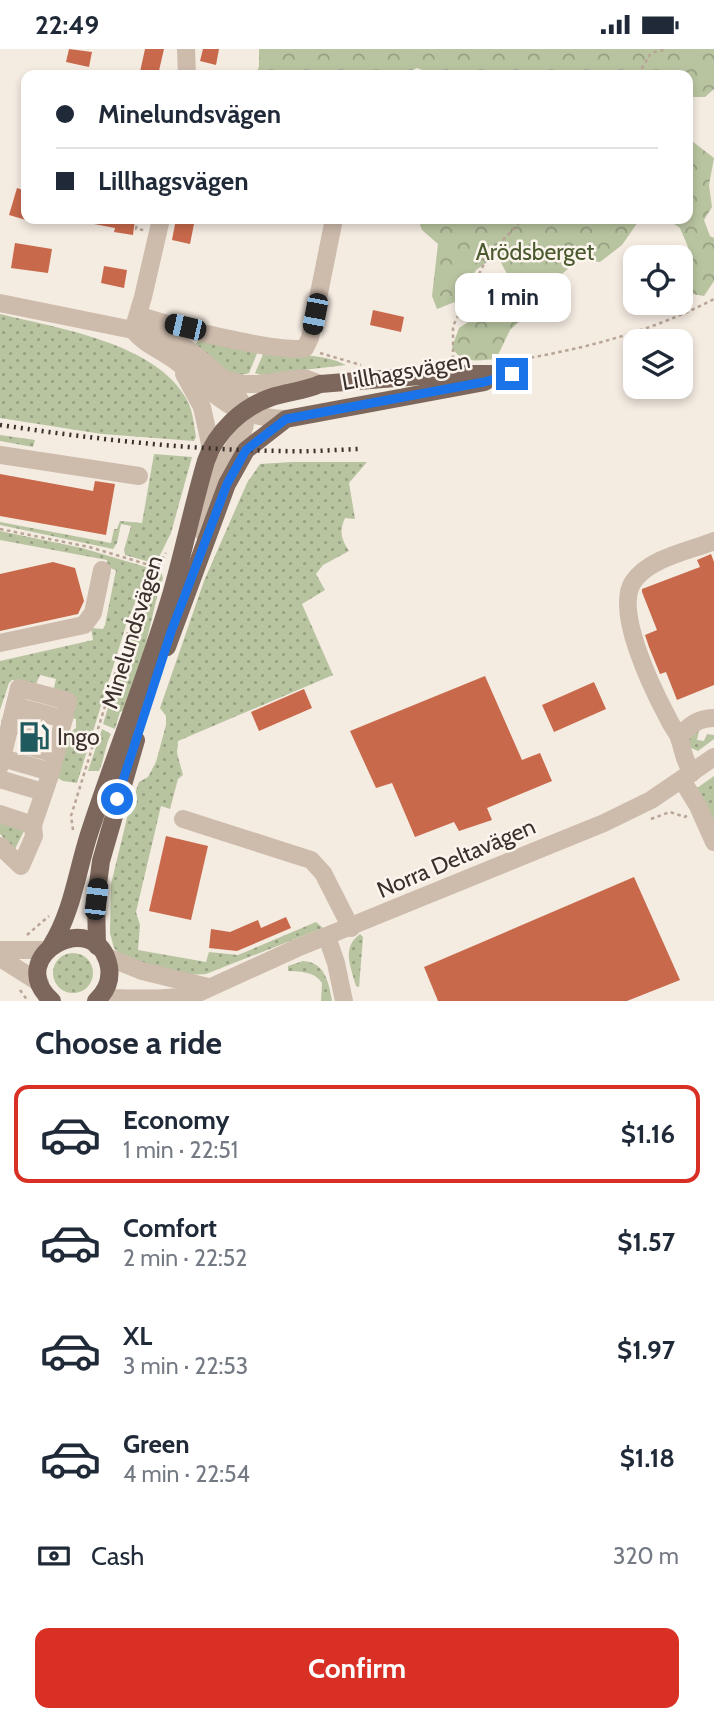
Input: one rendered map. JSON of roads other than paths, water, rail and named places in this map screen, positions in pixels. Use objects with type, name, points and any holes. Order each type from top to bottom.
[{"type":"main road","name":"Lillhagsvägen","points":[[211,447],[225,429],[244,412],[273,397],[305,391],[320,384],[446,374],[512,374],[484,382],[286,419],[246,450]]},
{"type":"main road","name":"Minelundsvägen","points":[[45,994],[39,965],[65,919],[90,831],[153,650],[211,447]]},
{"type":"main road","name":"Minelundsvägen","points":[[98,999],[109,981],[109,968],[101,951],[96,899],[104,849],[129,759],[191,580],[227,484],[246,450]]},
{"type":"main road","points":[[49,948],[62,940],[74,938],[86,940],[101,951]]},
{"type":"street","points":[[186,49],[187,70]]},
{"type":"street","points":[[159,224],[135,323],[297,350],[305,348],[310,338],[333,224]]},
{"type":"street","name":"Lillhagsvägen","points":[[0,303],[135,323],[152,330],[187,348],[224,379],[236,393],[244,412]]},
{"type":"street","name":"Lillhagsvägen","points":[[135,323],[143,342],[175,360],[225,404],[260,418],[286,419]]},
{"type":"street","points":[[175,360],[202,407],[211,447]]},
{"type":"street","name":"Lillhagsvägen","points":[[224,379],[244,384],[259,384],[304,378],[320,384]]},
{"type":"street","points":[[191,580],[208,505],[224,462],[243,432],[244,412]]},
{"type":"street","points":[[0,455],[139,476]]},
{"type":"street","points":[[714,541],[645,568],[628,592],[626,608],[641,659],[679,738],[687,776],[714,842]]},
{"type":"street","points":[[0,643],[84,625],[93,613],[102,570]]},
{"type":"street","points":[[0,846],[21,866],[34,836],[33,825],[44,792],[46,742],[68,701],[19,688],[6,733]]},
{"type":"street","points":[[679,738],[687,727],[712,716]]},
{"type":"street","points":[[6,733],[46,742]]},
{"type":"street","points":[[6,733],[46,742]]},
{"type":"street","name":"Norra Deltavägen","points":[[98,999],[186,996],[196,993],[604,823],[641,806],[714,757]]},
{"type":"street","points":[[0,779],[44,792]]},
{"type":"street","points":[[0,814],[33,825]]},
{"type":"street","points":[[183,819],[311,860],[323,873],[351,928]]},
{"type":"street","points":[[327,937],[344,991],[344,1001]]},
{"type":"street","points":[[11,959],[49,948]]},
{"type":"street","points":[[0,950],[45,994]]},
{"type":"street","points":[[101,951],[142,971],[208,986]]},
{"type":"tunnel","points":[[24,746],[38,749]]},
{"type":"railway","points":[[0,425],[176,446],[292,451],[358,449]]},
{"type":"place","name":"Ingo","points":[[34,737]]},
{"type":"park label","name":"Arödsberget","points":[[535,252]]}]
